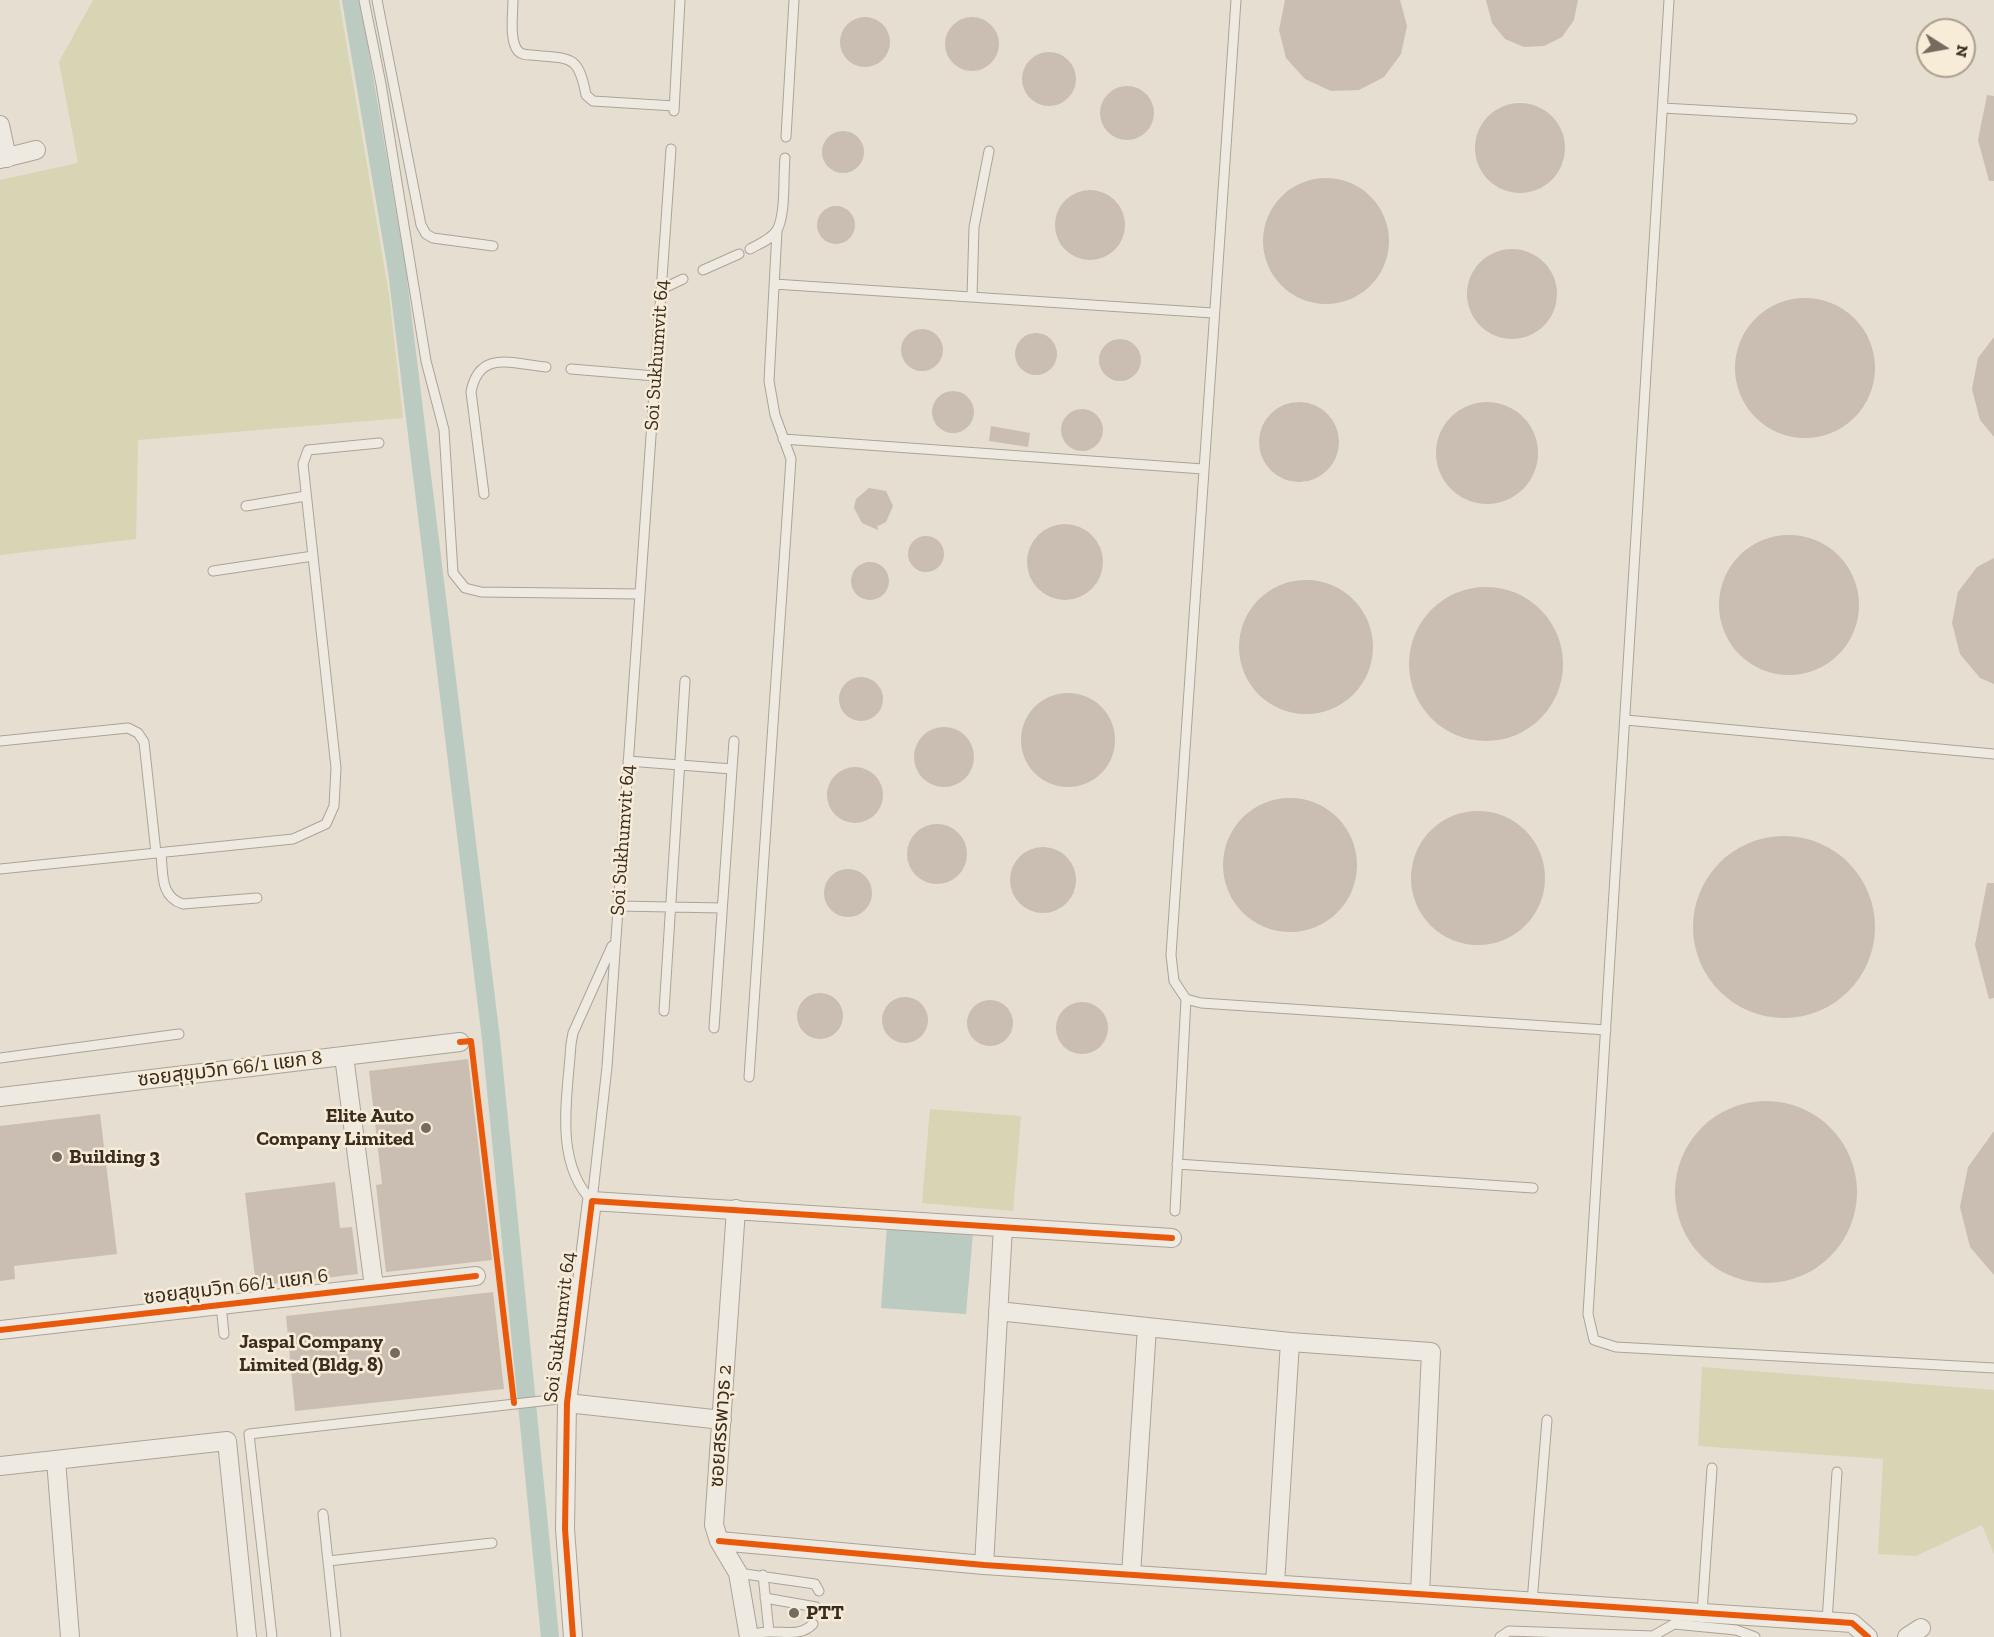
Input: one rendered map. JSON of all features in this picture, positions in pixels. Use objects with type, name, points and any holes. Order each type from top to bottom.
[{"type":"street","points":[[0,125],[3,158],[36,150]]},
{"type":"street","name":"ซอยสุขุมวิท 66/1 แยก 8","points":[[0,1097],[460,1042]]},
{"type":"street","points":[[344,1056],[374,1287]]},
{"type":"street","points":[[592,1202],[736,1209],[1172,1238]]},
{"type":"street","name":"Soi Sukhumvit 64","points":[[573,1637],[566,1529],[567,1401],[592,1202]]},
{"type":"street","name":"ซอยสรรพาวุธ 2","points":[[736,1209],[714,1526],[719,1541],[738,1573],[748,1636]]},
{"type":"street","points":[[984,1565],[1004,1227]]},
{"type":"street","name":"ซอยสุขุมวิท 66/1 แยก 6","points":[[0,1330],[476,1276]]},
{"type":"street","points":[[998,1311],[1290,1342],[1431,1352],[1420,1594]]},
{"type":"street","points":[[1131,1575],[1147,1327]]},
{"type":"street","points":[[1275,1584],[1290,1342]]},
{"type":"street","points":[[567,1401],[722,1420]]},
{"type":"street","points":[[0,1466],[227,1441],[247,1637]]},
{"type":"street","points":[[56,1460],[70,1637]]},
{"type":"street","points":[[719,1541],[984,1565],[1852,1623],[1868,1637]]},
{"type":"lane","points":[[364,0],[381,84],[426,361],[444,430],[453,573],[465,588],[481,592],[639,594]]},
{"type":"lane","points":[[377,0],[421,225],[426,234],[434,238],[493,246]]},
{"type":"lane","points":[[513,0],[514,38],[517,50],[523,55],[565,58],[576,62],[582,71],[586,95],[593,101],[674,109],[681,0]]},
{"type":"lane","points":[[786,137],[794,0]]},
{"type":"lane","points":[[1175,1211],[1186,999],[1174,981],[1172,955],[1213,313],[1236,0]]},
{"type":"lane","points":[[1669,0],[1588,1314],[1594,1340],[1617,1347],[1994,1368]]},
{"type":"lane","points":[[1663,108],[1852,119]]},
{"type":"lane","name":"Soi Sukhumvit 64","points":[[592,1202],[607,1067],[671,149]]},
{"type":"lane","points":[[972,297],[974,226],[989,151]]},
{"type":"lane","points":[[749,1077],[791,459],[775,414],[769,381],[777,231],[781,218],[785,158]]},
{"type":"lane","points":[[750,249],[769,239],[777,231]]},
{"type":"lane","points":[[702,270],[739,254]]},
{"type":"lane","points":[[662,289],[683,279]]},
{"type":"lane","points":[[774,284],[1213,313]]},
{"type":"lane","points":[[484,494],[471,392],[474,377],[480,367],[490,362],[546,367]]},
{"type":"lane","points":[[571,369],[655,376]]},
{"type":"lane","points":[[783,439],[1203,469]]},
{"type":"lane","points":[[0,869],[292,839],[326,824],[334,806],[336,768],[303,464],[308,450],[379,443]]},
{"type":"lane","points":[[246,506],[306,496]]},
{"type":"lane","points":[[213,571],[313,556]]},
{"type":"lane","points":[[664,1011],[685,681]]},
{"type":"lane","points":[[1626,720],[1994,754]]},
{"type":"lane","points":[[0,741],[128,728],[138,733],[144,742],[164,888],[175,902],[183,904],[257,898]]},
{"type":"lane","points":[[714,1028],[734,741]]},
{"type":"lane","points":[[628,761],[732,769]]},
{"type":"lane","points":[[618,906],[722,909]]},
{"type":"lane","points":[[592,1202],[583,1191],[568,1155],[566,1133],[571,1044],[573,1033],[616,938]]},
{"type":"lane","points":[[1186,999],[1201,1003],[1606,1030]]},
{"type":"lane","points":[[0,1058],[179,1034]]},
{"type":"lane","points":[[1177,1164],[1533,1188]]},
{"type":"lane","points":[[221,1305],[224,1334]]},
{"type":"lane","points":[[272,1637],[249,1434],[547,1400],[567,1401]]},
{"type":"lane","points":[[1532,1602],[1547,1420]]},
{"type":"lane","points":[[1702,1613],[1712,1468]]},
{"type":"lane","points":[[1827,1621],[1837,1472]]},
{"type":"lane","points":[[323,1514],[336,1637]]},
{"type":"lane","points":[[328,1561],[492,1543]]},
{"type":"lane","points":[[738,1573],[815,1584],[819,1591]]},
{"type":"lane","points":[[763,1575],[769,1632]]},
{"type":"lane","points":[[765,1598],[816,1607]]},
{"type":"lane","points":[[748,1636],[769,1632],[797,1636],[813,1624]]},
{"type":"lane","points":[[1500,1637],[1509,1631],[1653,1637],[1674,1624],[1736,1630],[1755,1637]]},
{"type":"shaded area","points":[[93,0],[339,0],[389,295],[403,418],[138,440],[136,539],[0,555],[0,180],[78,163],[59,62]]},
{"type":"shaded area","points":[[930,1109],[1021,1116],[1013,1211],[922,1203]]},
{"type":"shaded area","points":[[887,1226],[973,1233],[966,1314],[881,1308]]},
{"type":"shaded area","points":[[1702,1367],[1994,1390],[1994,1554],[1982,1525],[1916,1556],[1878,1554],[1883,1459],[1698,1446]]},
{"type":"building","points":[[1285,0],[1400,0],[1407,26],[1401,54],[1384,77],[1359,90],[1331,91],[1305,79],[1286,58],[1279,30]]},
{"type":"building","points":[[1486,0],[1578,0],[1574,20],[1562,37],[1544,46],[1524,47],[1505,39],[1492,23]]},
{"type":"building","points":[[865,17],[883,24],[890,42],[883,60],[865,67],[847,60],[840,42],[847,24]]},
{"type":"building","points":[[967,17],[977,17],[987,21],[995,29],[999,44],[995,59],[987,67],[977,71],[967,71],[957,67],[949,59],[945,49],[945,39],[949,29],[957,21]]},
{"type":"building","points":[[1044,52],[1054,52],[1064,56],[1072,64],[1076,79],[1072,94],[1064,102],[1054,106],[1044,106],[1034,102],[1026,94],[1022,84],[1022,74],[1026,64],[1034,56]]},
{"type":"building","points":[[1122,86],[1132,86],[1142,90],[1150,98],[1154,113],[1150,128],[1142,136],[1132,140],[1122,140],[1112,136],[1104,128],[1100,118],[1100,108],[1104,98],[1112,90]]},
{"type":"building","points":[[1987,95],[1994,96],[1994,181],[1989,181],[1978,140]]},
{"type":"building","points":[[1520,103],[1537,106],[1552,116],[1562,131],[1565,148],[1562,165],[1552,180],[1537,190],[1520,193],[1503,190],[1488,180],[1478,165],[1475,148],[1478,131],[1488,116],[1503,106]]},
{"type":"building","points":[[843,131],[858,137],[864,152],[858,167],[843,173],[828,167],[822,152],[828,137]]},
{"type":"building","points":[[1326,178],[1350,183],[1370,197],[1384,217],[1389,241],[1384,265],[1370,285],[1350,299],[1326,304],[1302,299],[1282,285],[1268,265],[1263,241],[1268,217],[1282,197],[1302,183]]},
{"type":"building","points":[[1090,190],[1109,196],[1119,206],[1125,225],[1119,244],[1109,254],[1090,260],[1071,254],[1061,244],[1055,225],[1061,206],[1071,196]]},
{"type":"building","points":[[836,206],[849,212],[855,225],[849,238],[836,244],[823,238],[817,225],[823,212]]},
{"type":"building","points":[[1512,249],[1529,252],[1544,262],[1554,277],[1557,294],[1554,311],[1544,326],[1529,336],[1512,339],[1495,336],[1480,326],[1470,311],[1467,294],[1470,277],[1480,262],[1495,252]]},
{"type":"building","points":[[1805,298],[1832,303],[1854,319],[1870,341],[1875,368],[1870,395],[1854,417],[1832,433],[1805,438],[1778,433],[1756,417],[1740,395],[1735,368],[1740,341],[1756,319],[1778,303]]},
{"type":"building","points":[[922,329],[930,330],[937,335],[942,342],[942,358],[937,365],[930,370],[922,371],[914,370],[907,365],[902,358],[901,350],[902,342],[907,335],[914,330]]},
{"type":"building","points":[[1036,333],[1044,334],[1051,339],[1056,346],[1056,362],[1051,369],[1044,374],[1036,375],[1028,374],[1021,369],[1016,362],[1015,354],[1016,346],[1021,339],[1028,334]]},
{"type":"building","points":[[1994,337],[1994,437],[1980,420],[1972,389],[1978,358]]},
{"type":"building","points":[[1120,339],[1128,340],[1135,345],[1140,352],[1140,368],[1135,375],[1128,380],[1120,381],[1112,380],[1105,375],[1100,368],[1099,360],[1100,352],[1105,345],[1112,340]]},
{"type":"building","points":[[953,391],[961,392],[968,397],[973,404],[973,420],[968,427],[961,432],[953,433],[945,432],[938,427],[933,420],[932,412],[933,404],[938,397],[945,392]]},
{"type":"building","points":[[1299,402],[1314,405],[1327,414],[1336,427],[1339,442],[1336,457],[1327,470],[1314,479],[1299,482],[1284,479],[1271,470],[1262,457],[1259,442],[1262,427],[1271,414],[1284,405]]},
{"type":"building","points":[[1487,402],[1507,406],[1523,417],[1534,433],[1538,453],[1534,473],[1523,489],[1507,500],[1487,504],[1467,500],[1451,489],[1440,473],[1436,453],[1440,433],[1451,417],[1467,406]]},
{"type":"building","points":[[1082,409],[1090,410],[1097,415],[1102,422],[1102,438],[1097,445],[1090,450],[1082,451],[1074,450],[1067,445],[1062,438],[1061,430],[1062,422],[1067,415],[1074,410]]},
{"type":"building","points":[[991,426],[1030,433],[1028,447],[989,441]]},
{"type":"building","points":[[869,488],[886,491],[893,506],[886,522],[878,526],[877,524],[878,530],[862,523],[854,508],[856,499]]},
{"type":"building","points":[[1065,524],[1080,527],[1092,535],[1100,547],[1103,562],[1100,577],[1092,589],[1080,597],[1065,600],[1050,597],[1038,589],[1030,577],[1027,562],[1030,547],[1038,535],[1050,527]]},
{"type":"building","points":[[1789,535],[1816,541],[1828,547],[1838,556],[1847,566],[1853,578],[1859,605],[1853,632],[1847,644],[1838,654],[1828,663],[1816,669],[1789,675],[1762,669],[1750,663],[1740,654],[1731,644],[1725,632],[1719,605],[1725,578],[1731,566],[1740,556],[1750,547],[1762,541]]},
{"type":"building","points":[[926,536],[939,541],[944,554],[939,567],[926,572],[913,567],[908,554],[913,541]]},
{"type":"building","points":[[1994,558],[1994,684],[1980,678],[1960,654],[1952,623],[1958,592],[1977,567]]},
{"type":"building","points":[[870,562],[884,567],[889,581],[884,595],[870,600],[856,595],[851,581],[856,567]]},
{"type":"building","points":[[1306,580],[1332,585],[1354,599],[1368,621],[1373,647],[1368,673],[1354,695],[1332,709],[1306,714],[1280,709],[1258,695],[1244,673],[1239,647],[1244,621],[1258,599],[1280,585]]},
{"type":"building","points":[[1486,587],[1515,593],[1529,600],[1540,610],[1550,621],[1557,635],[1563,664],[1557,693],[1550,707],[1540,718],[1529,728],[1515,735],[1486,741],[1457,735],[1443,728],[1432,718],[1422,707],[1415,693],[1409,664],[1415,635],[1422,621],[1432,610],[1443,600],[1457,593]]},
{"type":"building","points":[[861,677],[877,683],[883,699],[877,715],[861,721],[845,715],[839,699],[845,683]]},
{"type":"building","points":[[1068,693],[1086,697],[1101,707],[1111,722],[1115,740],[1111,758],[1101,773],[1086,783],[1068,787],[1050,783],[1035,773],[1025,758],[1021,740],[1025,722],[1035,707],[1050,697]]},
{"type":"building","points":[[938,727],[950,727],[961,732],[969,740],[974,757],[972,769],[961,782],[950,787],[938,787],[927,782],[919,774],[914,763],[914,751],[919,740],[927,732]]},
{"type":"building","points":[[849,767],[861,767],[871,771],[879,779],[883,795],[879,811],[871,819],[861,823],[849,823],[839,819],[831,811],[827,801],[827,789],[831,779],[839,771]]},
{"type":"building","points":[[1290,798],[1316,803],[1338,817],[1352,839],[1357,865],[1352,891],[1338,913],[1316,927],[1290,932],[1264,927],[1242,913],[1228,891],[1223,865],[1228,839],[1242,817],[1264,803]]},
{"type":"building","points":[[1478,811],[1504,816],[1526,830],[1540,852],[1545,878],[1540,904],[1526,926],[1504,940],[1478,945],[1452,940],[1430,926],[1416,904],[1411,878],[1416,852],[1430,830],[1452,816]]},
{"type":"building","points":[[931,824],[943,824],[959,832],[965,842],[967,854],[965,866],[959,876],[943,884],[931,884],[915,876],[907,860],[907,848],[915,832]]},
{"type":"building","points":[[1784,836],[1819,843],[1835,851],[1848,863],[1860,876],[1868,892],[1875,927],[1868,962],[1860,978],[1848,991],[1835,1003],[1819,1011],[1784,1018],[1749,1011],[1733,1003],[1720,991],[1708,978],[1700,962],[1693,927],[1700,892],[1708,876],[1720,863],[1733,851],[1749,843]]},
{"type":"building","points":[[1043,847],[1055,850],[1066,857],[1073,868],[1076,880],[1073,892],[1066,903],[1055,910],[1043,913],[1031,910],[1020,903],[1013,892],[1010,880],[1013,868],[1020,857],[1031,850]]},
{"type":"building","points":[[848,869],[865,876],[872,893],[865,910],[848,917],[831,910],[824,893],[831,876]]},
{"type":"building","points":[[1987,883],[1994,883],[1994,998],[1989,999],[1975,945]]},
{"type":"building","points":[[820,993],[836,1000],[843,1016],[836,1032],[820,1039],[804,1032],[797,1016],[804,1000]]},
{"type":"building","points":[[905,997],[921,1004],[928,1020],[921,1036],[905,1043],[889,1036],[882,1020],[889,1004]]},
{"type":"building","points":[[990,1000],[1006,1007],[1013,1023],[1006,1039],[990,1046],[974,1039],[967,1023],[974,1007]]},
{"type":"building","points":[[1077,1002],[1087,1002],[1097,1006],[1104,1013],[1108,1028],[1104,1043],[1097,1050],[1087,1054],[1077,1054],[1067,1050],[1060,1043],[1056,1033],[1056,1023],[1060,1013],[1067,1006]]},
{"type":"building","points":[[468,1059],[492,1260],[386,1272],[376,1185],[382,1184],[369,1071]]},
{"type":"building","points":[[1766,1101],[1801,1108],[1817,1116],[1830,1128],[1842,1141],[1850,1157],[1857,1192],[1850,1227],[1842,1243],[1830,1256],[1817,1268],[1801,1276],[1766,1283],[1731,1276],[1715,1268],[1702,1256],[1690,1243],[1682,1227],[1675,1192],[1682,1157],[1690,1141],[1702,1128],[1715,1116],[1731,1108]]},
{"type":"building","name":"Building 3","points":[[100,1114],[117,1254],[14,1266],[15,1279],[0,1281],[0,1126]]},
{"type":"building","points":[[1994,1131],[1994,1275],[1970,1247],[1960,1207],[1968,1167]]},
{"type":"building","points":[[335,1182],[340,1228],[352,1227],[358,1274],[256,1286],[245,1193]]},
{"type":"building","name":"Jaspal Company Limited (Bldg. 8)","points":[[493,1292],[504,1389],[295,1411],[286,1316]]},
{"type":"waterway","points":[[351,0],[397,271],[491,1039],[550,1637]]},
{"type":"cycle path","points":[[460,1042],[471,1041],[514,1403]]},
{"type":"cycle path","points":[[573,1637],[565,1529],[567,1403],[592,1201],[1172,1238]]},
{"type":"cycle path","points":[[0,1330],[476,1276]]},
{"type":"cycle path","points":[[719,1541],[984,1565],[1852,1623],[1868,1637]]},
{"type":"place","name":"Elite Auto Company Limited","points":[[426,1128]]},
{"type":"place","name":"Building 3","points":[[57,1157]]},
{"type":"place","name":"Jaspal Company Limited (Bldg. 8)","points":[[395,1353]]},
{"type":"place","name":"PTT","points":[[794,1613]]}]
